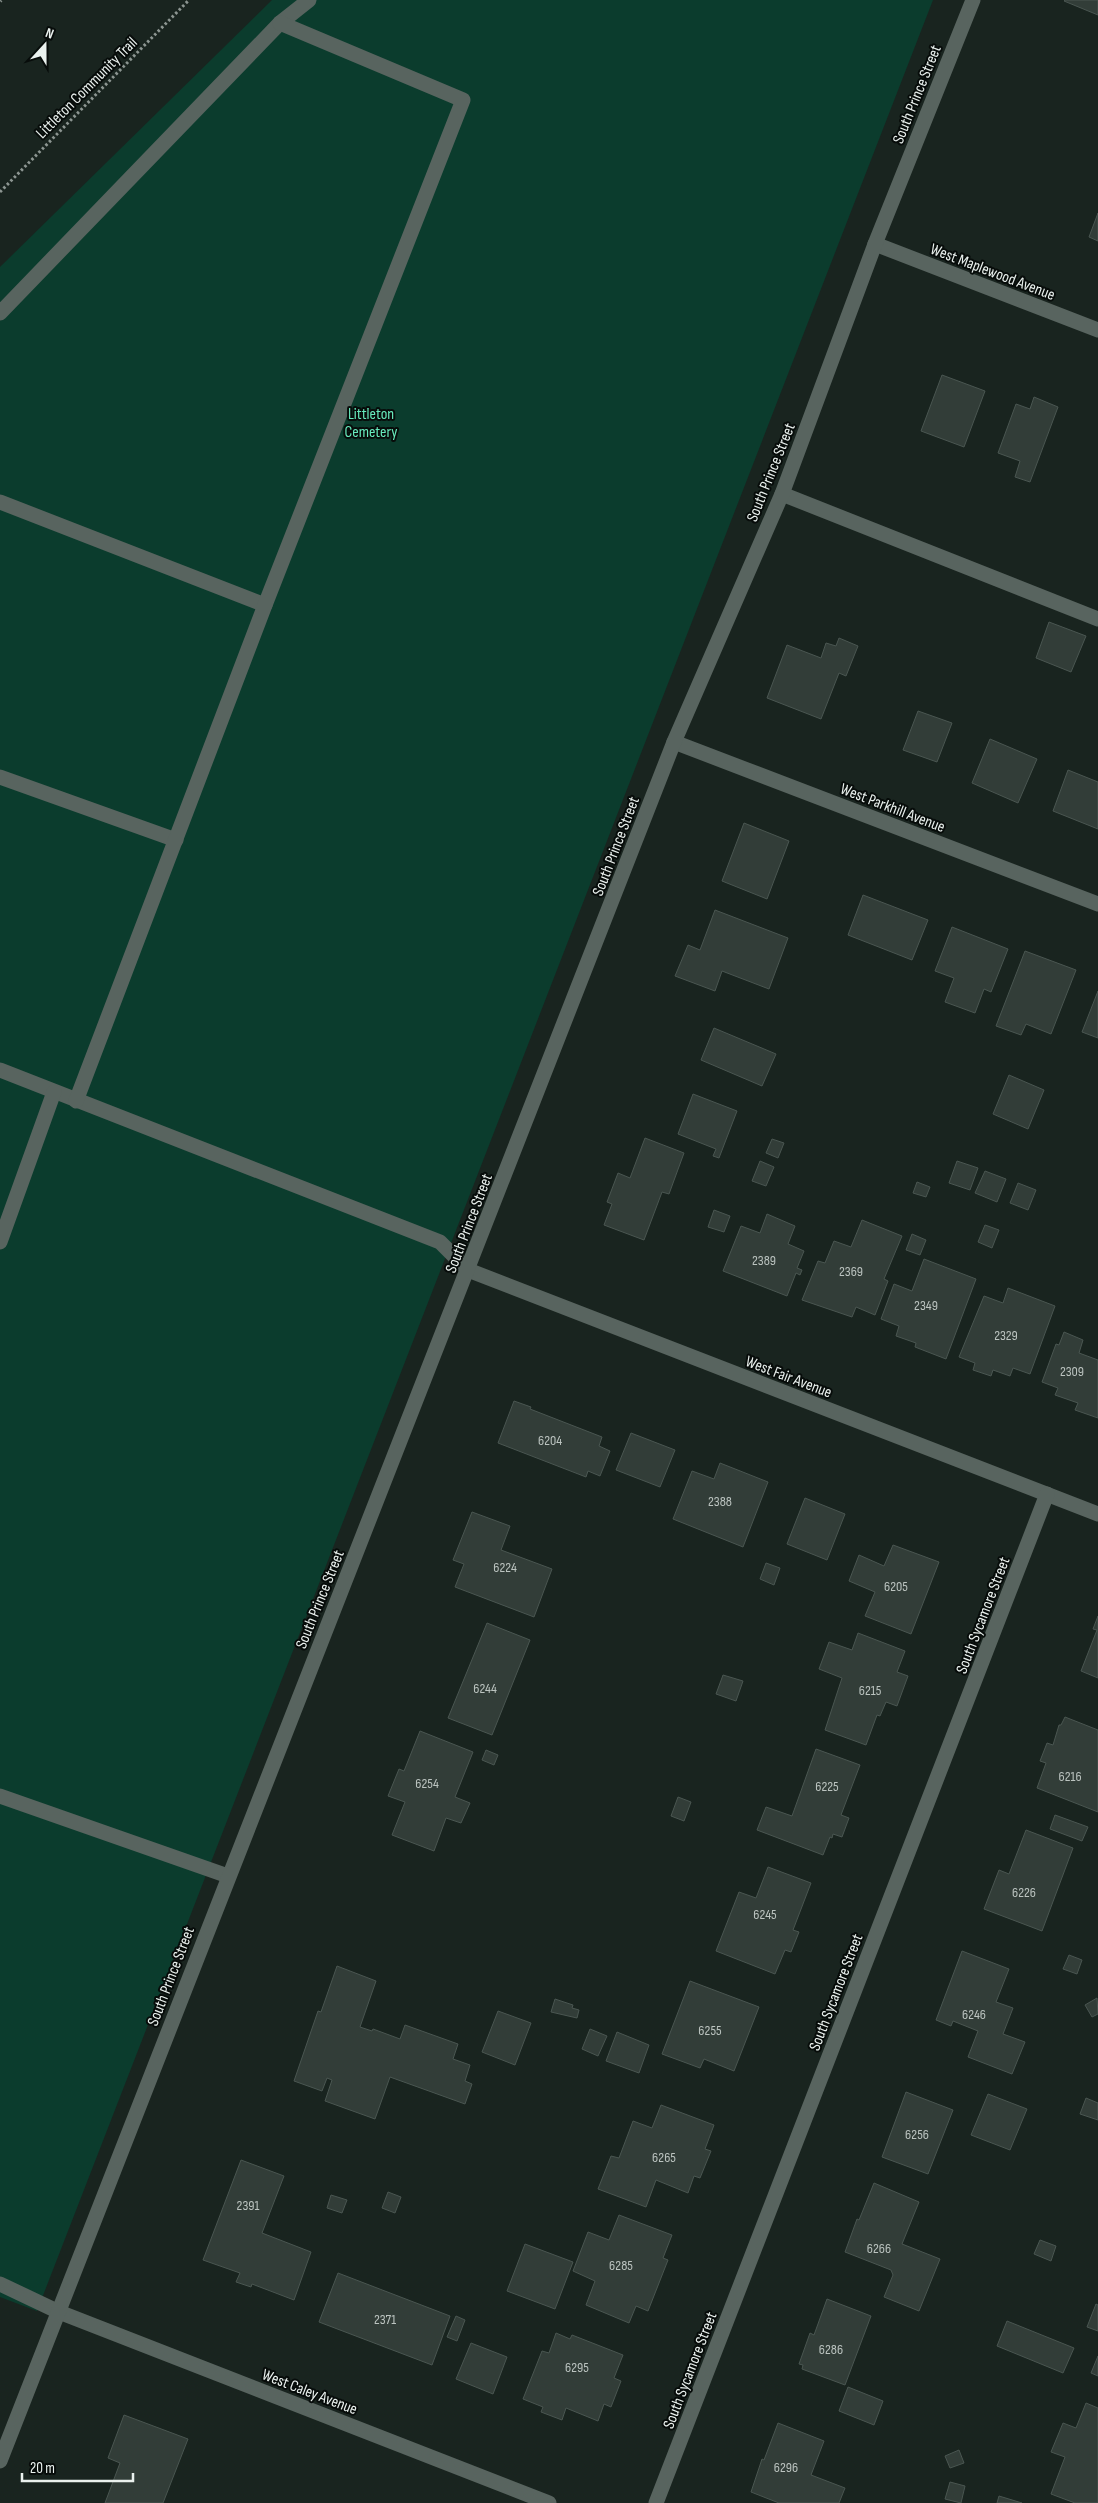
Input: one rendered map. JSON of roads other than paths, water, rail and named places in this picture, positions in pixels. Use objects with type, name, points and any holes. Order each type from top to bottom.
[{"type":"street","points":[[0,313],[280,23],[309,0]]},
{"type":"street","name":"South Prince Street","points":[[0,2461],[674,742],[782,494],[875,244],[973,0]]},
{"type":"street","points":[[76,1101],[265,604],[463,100],[280,23]]},
{"type":"street","name":"West Maplewood Avenue","points":[[875,244],[1098,330]]},
{"type":"street","points":[[782,494],[1098,619]]},
{"type":"street","points":[[0,502],[265,604]]},
{"type":"street","name":"West Parkhill Avenue","points":[[674,742],[1098,904]]},
{"type":"street","points":[[0,777],[176,840]]},
{"type":"street","points":[[0,1070],[440,1242],[468,1270]]},
{"type":"street","points":[[0,1242],[54,1092]]},
{"type":"street","name":"West Fair Avenue","points":[[468,1270],[1098,1514]]},
{"type":"street","name":"South Sycamore Street","points":[[656,2503],[1047,1494]]},
{"type":"street","points":[[0,1796],[228,1876]]},
{"type":"street","name":"West Caley Avenue","points":[[0,2284],[59,2312],[550,2503]]},
{"type":"park label","name":"Littleton Cemetery","points":[[371,422]]}]
